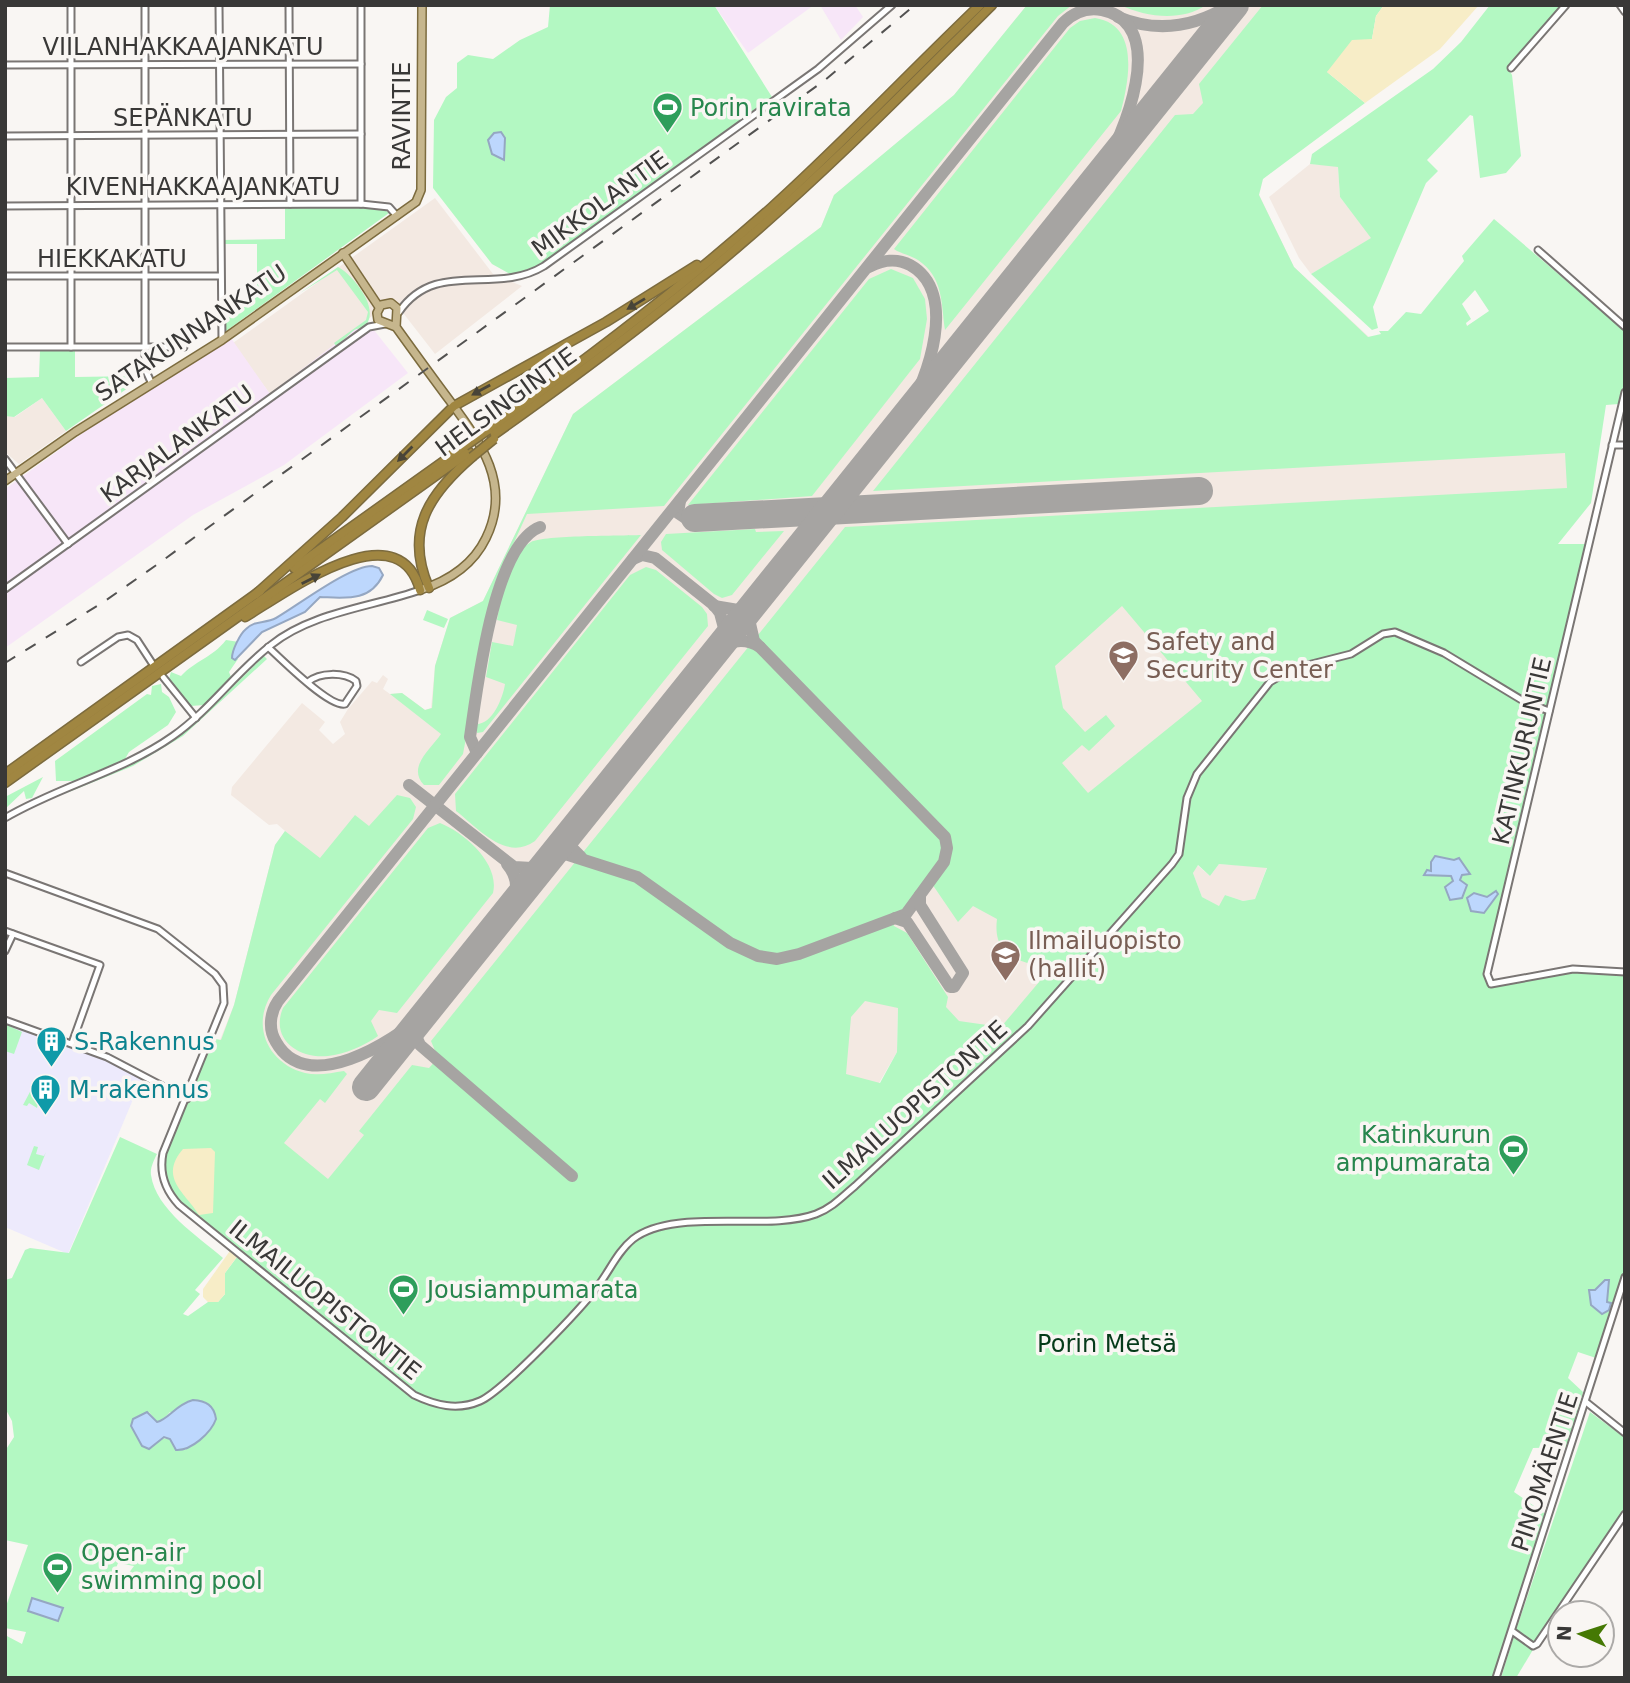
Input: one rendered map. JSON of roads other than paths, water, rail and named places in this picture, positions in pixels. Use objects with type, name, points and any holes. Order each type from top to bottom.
[{"type":"highway","name":"HELSINGINTIE","points":[[492,435],[643,316],[771,208],[980,5]]},
{"type":"highway","name":"HELSINGINTIE","points":[[5,783],[627,337],[742,244],[811,182],[992,5]]},
{"type":"highway","points":[[256,594],[342,517],[453,406],[673,283],[771,208]]},
{"type":"highway","points":[[425,589],[418,558],[423,519],[438,491],[469,451],[492,435]]},
{"type":"highway","name":"HELSINGINTIE","points":[[5,774],[256,594],[469,451]]},
{"type":"highway","points":[[189,652],[293,588],[360,558],[387,554],[400,558],[414,572],[425,589]]},
{"type":"main road","name":"RAVINTIE","points":[[397,216],[416,202],[421,190],[422,5]]},
{"type":"main road","name":"SATAKUNNANKATU","points":[[5,481],[222,340],[397,216]]},
{"type":"main road","points":[[343,253],[383,307],[398,315],[390,325]]},
{"type":"main road","points":[[383,307],[378,320],[390,325],[453,406],[485,452],[493,475],[495,506],[489,531],[472,559],[446,580],[425,589]]},
{"type":"street","points":[[71,5],[71,347]]},
{"type":"street","points":[[145,5],[145,369],[152,384]]},
{"type":"street","points":[[219,5],[219,276],[222,340]]},
{"type":"street","points":[[289,5],[290,204]]},
{"type":"street","points":[[361,5],[361,204]]},
{"type":"street","name":"MIKKOLANTIE","points":[[406,301],[438,282],[514,279],[536,272],[818,69],[891,5]]},
{"type":"street","points":[[1511,68],[1566,5]]},
{"type":"street","points":[[1619,5],[1625,12]]},
{"type":"street","name":"VIILANHAKKAAJANKATU","points":[[5,65],[360,64]]},
{"type":"street","name":"SEPÄNKATU","points":[[5,136],[361,134]]},
{"type":"street","name":"KIVENHAKKAAJANKATU","points":[[5,206],[361,204],[389,207],[397,216]]},
{"type":"street","points":[[1538,250],[1625,327]]},
{"type":"street","name":"HIEKKAKATU","points":[[5,276],[219,276]]},
{"type":"street","points":[[383,307],[406,301]]},
{"type":"street","points":[[398,315],[406,301]]},
{"type":"street","name":"KARJALANKATU","points":[[5,589],[369,327],[383,307]]},
{"type":"street","name":"KARJALANKATU","points":[[369,327],[390,325]]},
{"type":"street","points":[[5,348],[184,346]]},
{"type":"street","name":"KATINKURUNTIE","points":[[1625,392],[1487,974],[1488,982],[1497,983],[1574,969],[1625,972]]},
{"type":"street","points":[[1612,445],[1625,445]]},
{"type":"street","points":[[5,459],[68,544]]},
{"type":"street","points":[[5,818],[139,756],[196,718],[276,642],[310,624],[425,589]]},
{"type":"street","name":"ILMAILUOPISTONTIE","points":[[187,1099],[161,1162],[164,1180],[171,1196],[414,1395],[448,1406],[480,1401],[504,1384],[575,1313],[600,1284],[622,1251],[642,1233],[674,1225],[810,1216],[827,1209],[855,1185],[1028,1026],[1167,870],[1179,854],[1186,798],[1197,774],[1255,699],[1281,674],[1351,654],[1383,634],[1395,632],[1444,653],[1525,702],[1549,711]]},
{"type":"street","points":[[81,662],[118,637],[128,635],[137,640],[152,663]]},
{"type":"street","points":[[276,642],[282,658]]},
{"type":"street","points":[[268,647],[308,682],[340,705],[345,704],[357,686],[356,681],[344,675],[319,676],[308,682]]},
{"type":"street","points":[[163,677],[196,718]]},
{"type":"street","points":[[5,873],[148,923],[215,974],[223,985],[224,1003],[187,1099],[107,1057],[5,1020]]},
{"type":"street","points":[[5,931],[100,965],[72,1043]]},
{"type":"street","points":[[5,951],[13,934]]},
{"type":"street","name":"PINOMÄENTIE","points":[[1496,1678],[1625,1277]]},
{"type":"street","points":[[1586,1402],[1625,1433]]},
{"type":"street","points":[[1512,1631],[1533,1646],[1537,1644],[1625,1514]]},
{"type":"water","points":[[501,132],[505,138],[504,160],[492,154],[488,140],[494,133]]},
{"type":"water","points":[[372,566],[379,568],[383,575],[371,590],[356,596],[320,597],[305,612],[262,632],[235,660],[232,658],[239,638],[249,626],[276,618],[337,579]]},
{"type":"water","points":[[1435,856],[1454,860],[1459,858],[1470,874],[1462,875],[1460,880],[1467,885],[1462,898],[1450,900],[1445,887],[1453,881],[1451,876],[1424,875],[1427,870],[1431,871],[1431,862]]},
{"type":"water","points":[[1496,891],[1498,894],[1484,913],[1471,911],[1467,898],[1474,893],[1487,897]]},
{"type":"water","points":[[1605,1280],[1609,1280],[1607,1302],[1611,1303],[1609,1310],[1602,1314],[1591,1305],[1589,1290],[1595,1290]]},
{"type":"water","points":[[193,1400],[209,1405],[216,1419],[200,1440],[182,1450],[176,1450],[170,1439],[164,1437],[149,1449],[142,1446],[131,1426],[133,1419],[147,1412],[157,1422]]},
{"type":"water","points":[[32,1598],[63,1608],[58,1621],[28,1611]]},
{"type":"railway","points":[[5,663],[105,601],[155,566],[825,80],[915,5]]},
{"type":"place","name":"Porin ravirata","points":[[667,135]]},
{"type":"place","name":"Safety and Security Center","points":[[1123,683]]},
{"type":"place","name":"Ilmailuopisto (hallit)","points":[[1005,982]]},
{"type":"place","name":"S-Rakennus","points":[[51,1069]]},
{"type":"place","name":"M-rakennus","points":[[46,1117]]},
{"type":"place","name":"Katinkurun ampumarata","points":[[1514,1176]]},
{"type":"place","name":"Jousiampumarata","points":[[404,1317]]},
{"type":"place","name":"Open-air swimming pool","points":[[58,1594]]},
{"type":"park label","name":"Porin Metsä","points":[[1107,1344]]}]
